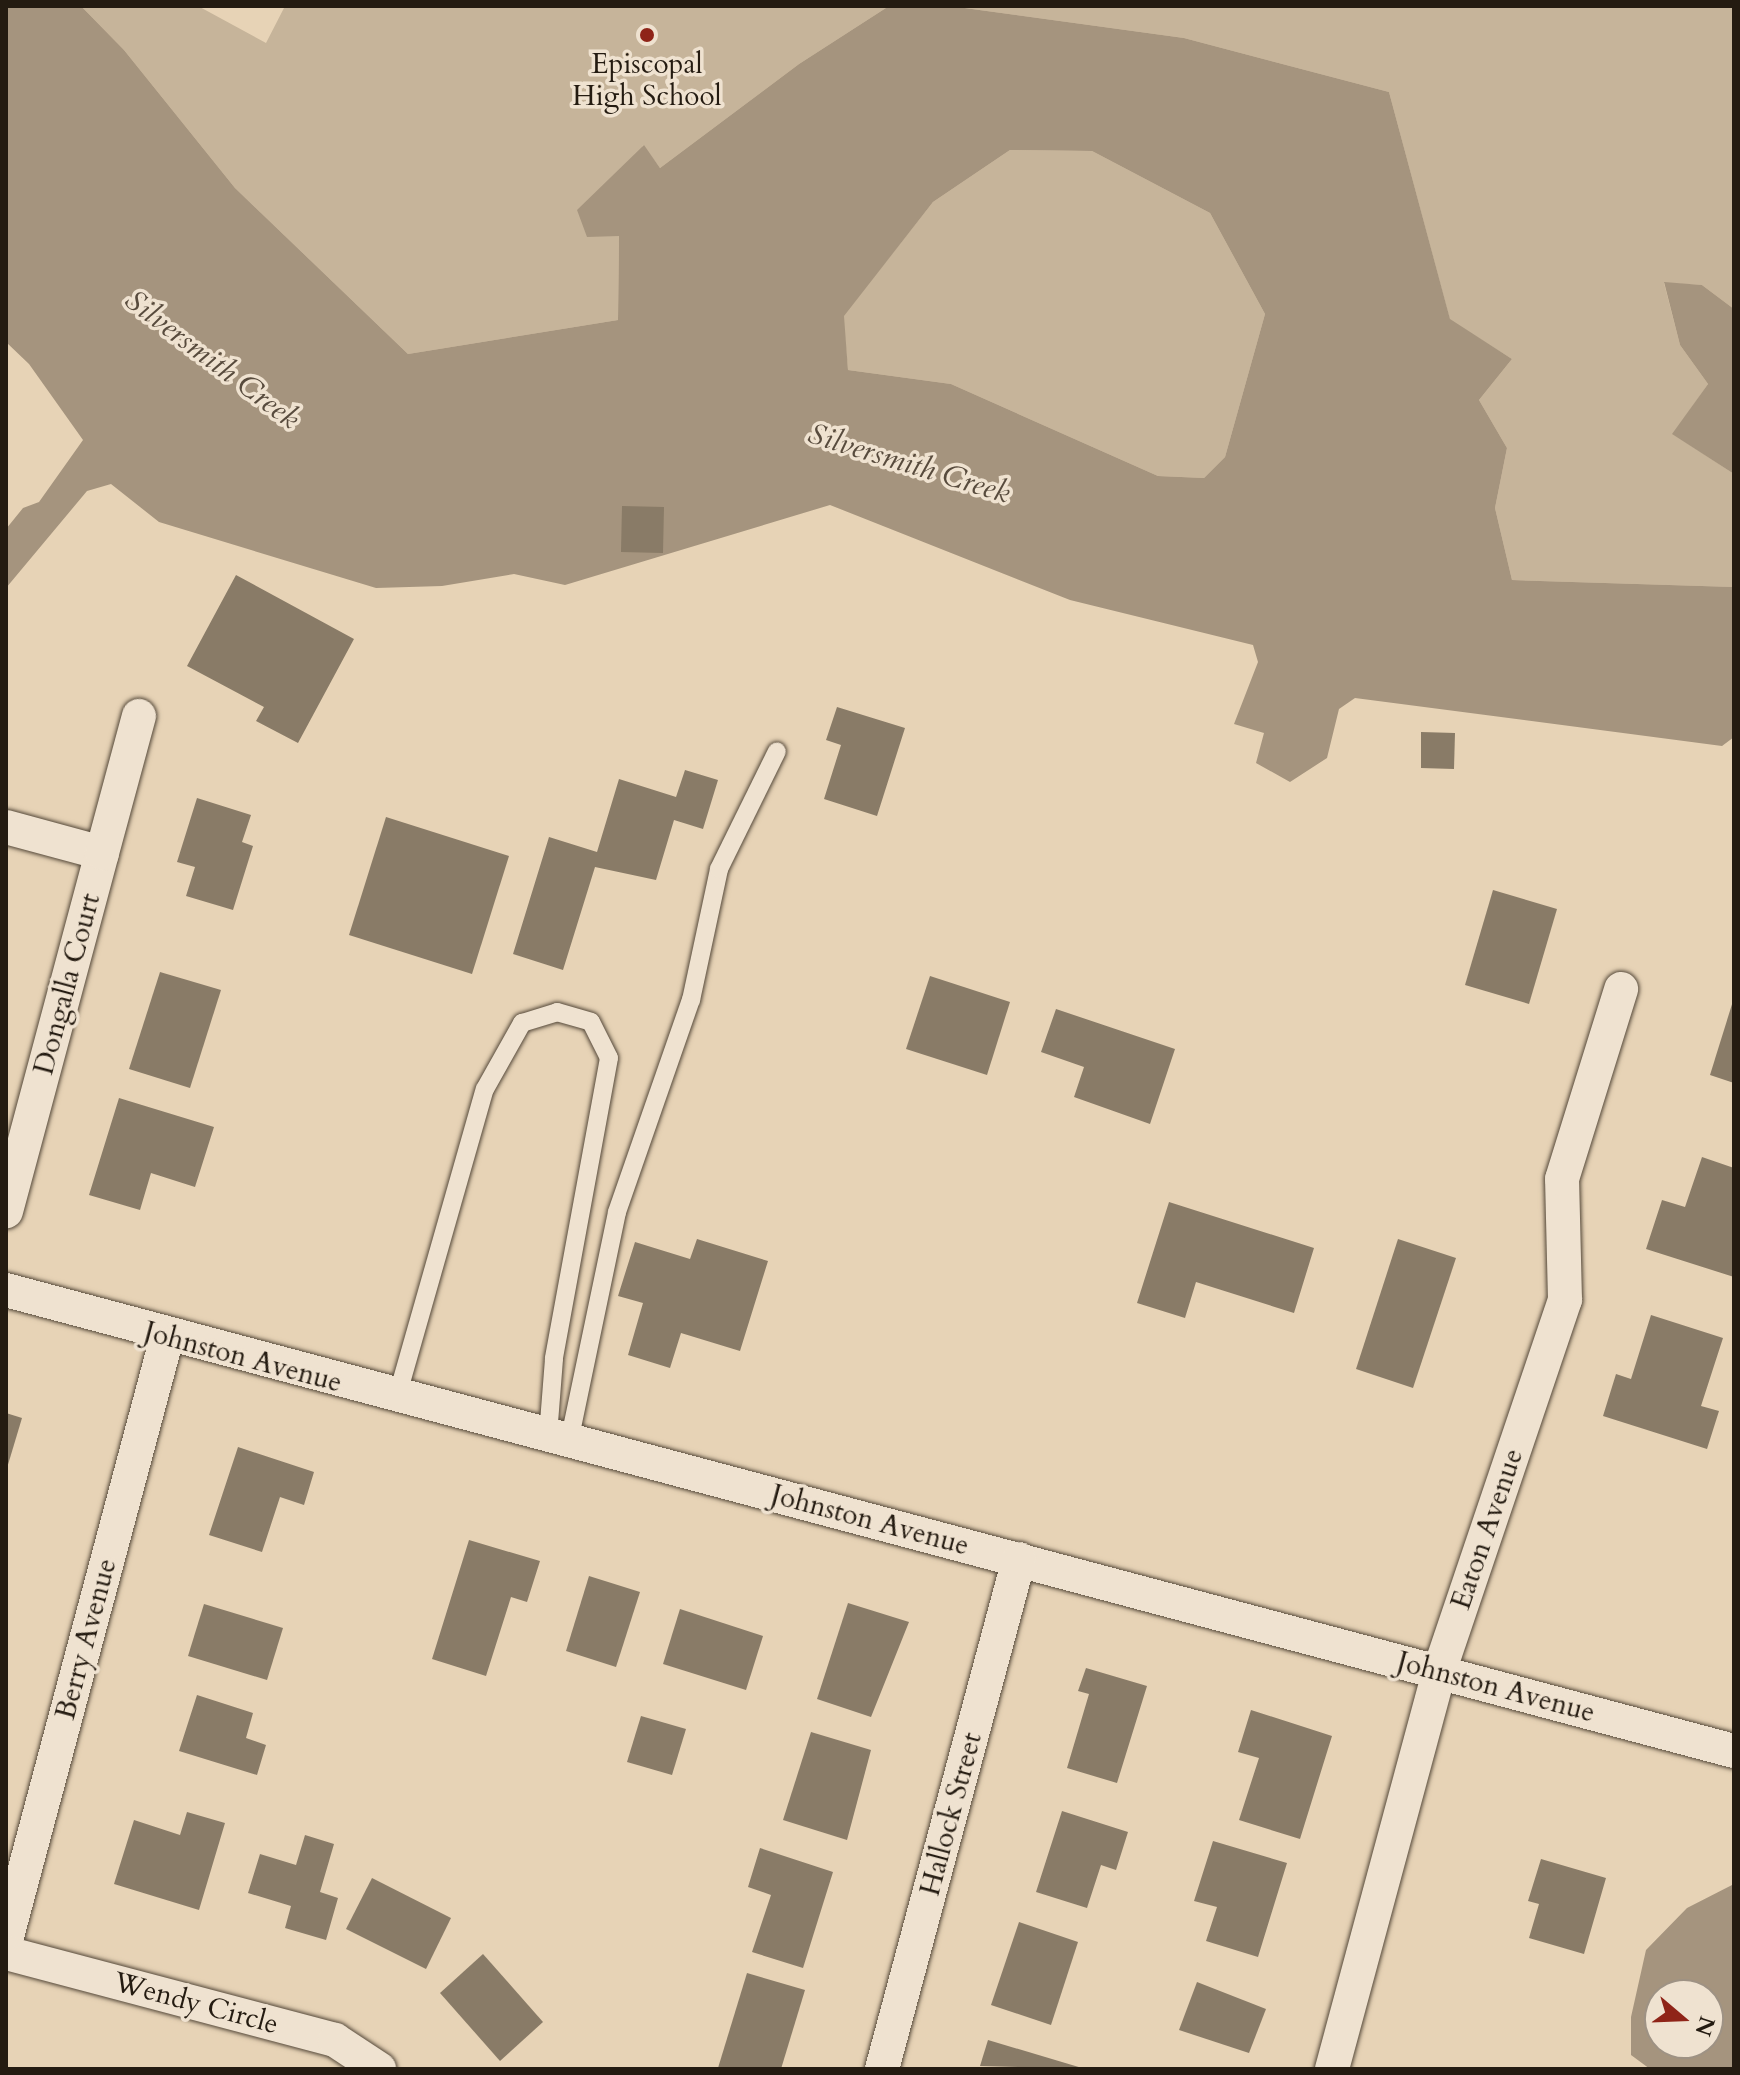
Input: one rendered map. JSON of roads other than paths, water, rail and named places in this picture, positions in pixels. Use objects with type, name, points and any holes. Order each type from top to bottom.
[{"type":"street","name":"Dongalla Court","points":[[6,1211],[139,716]]},
{"type":"street","points":[[6,827],[102,853]]},
{"type":"street","name":"Eaton Avenue","points":[[1332,2069],[1439,1672],[1565,1300],[1562,1179],[1621,989]]},
{"type":"street","name":"Johnston Avenue","points":[[6,1290],[167,1337],[1019,1559],[1734,1751]]},
{"type":"street","name":"Berry Avenue","points":[[6,1940],[167,1337]]},
{"type":"street","name":"Hallock Street","points":[[882,2069],[1019,1559]]},
{"type":"street","name":"Wendy Circle","points":[[6,1953],[335,2040],[379,2069]]},
{"type":"lane","points":[[558,1439],[617,1212],[691,1000],[719,869],[777,751]]},
{"type":"lane","points":[[397,1397],[485,1089],[522,1023],[557,1012],[591,1022],[609,1058],[554,1359],[558,1439]]},
{"type":"water","name":"Silversmith Creek","points":[[6,6],[81,6],[124,50],[235,188],[408,354],[618,320],[619,236],[587,237],[577,210],[644,145],[660,168],[799,64],[889,6],[950,6],[1184,38],[1389,92],[1450,319],[1512,359],[1479,400],[1507,448],[1495,508],[1512,580],[1734,587],[1734,737],[1722,746],[1355,698],[1339,709],[1327,758],[1290,782],[1256,763],[1264,733],[1234,724],[1258,662],[1253,645],[1070,600],[830,505],[565,585],[514,574],[442,586],[376,588],[159,522],[111,484],[87,491],[6,588],[6,529],[23,508],[39,502],[83,440],[29,364],[6,342]],"holes":[[[1010,150],[1092,151],[1210,213],[1265,314],[1225,457],[1204,478],[1158,476],[951,384],[848,370],[844,316],[933,202]]]},
{"type":"water","points":[[1664,282],[1702,285],[1734,309],[1734,474],[1672,434],[1708,384],[1680,345]]},
{"type":"water","points":[[1734,1884],[1734,2069],[1650,2069],[1631,2055],[1631,2017],[1646,1950],[1687,1908]]},
{"type":"place","name":"Episcopal High School","points":[[647,35]]}]
